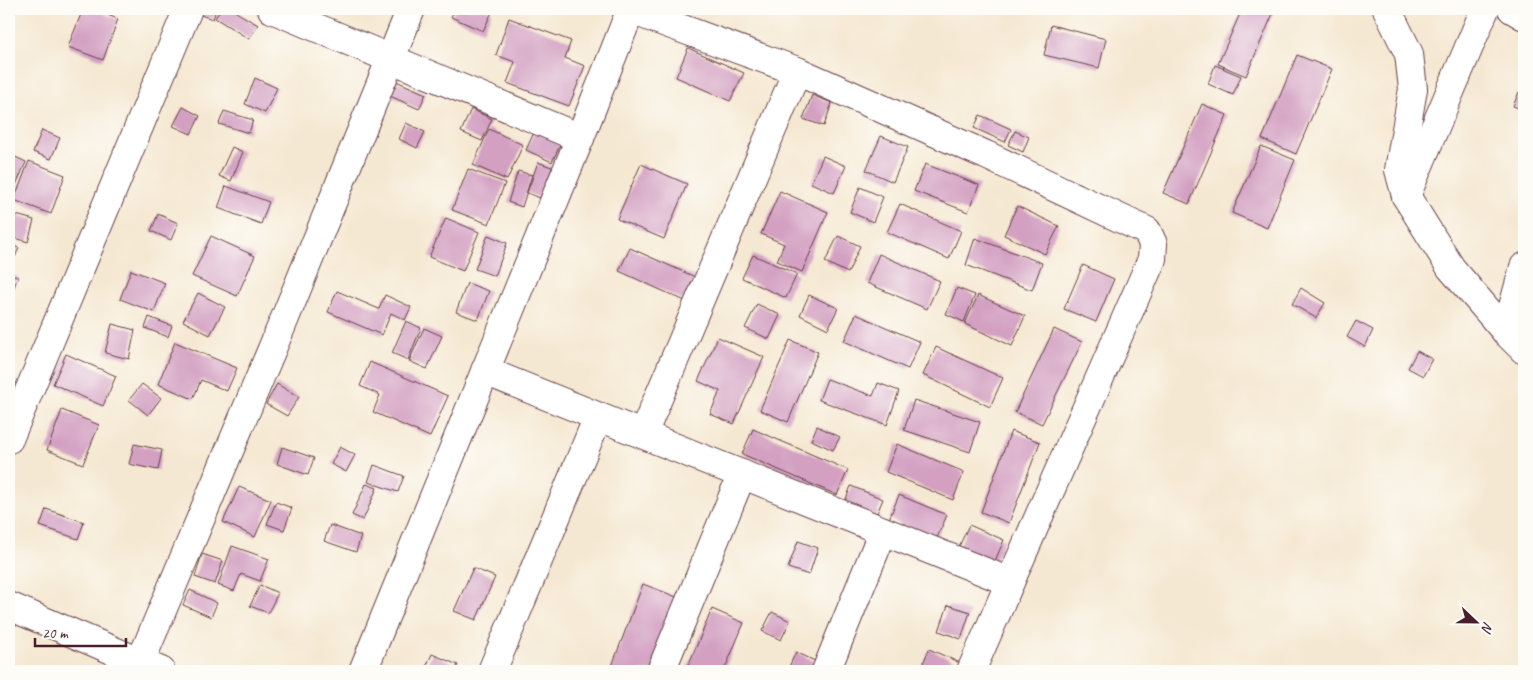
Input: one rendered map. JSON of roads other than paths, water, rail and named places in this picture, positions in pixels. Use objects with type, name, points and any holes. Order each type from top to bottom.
[{"type":"street","points":[[9,439],[188,9]]},
{"type":"street","points":[[272,9],[580,138]]},
{"type":"street","points":[[9,606],[151,667],[288,308],[411,9]]},
{"type":"street","points":[[363,671],[631,9],[797,71],[986,155],[1147,231],[1153,244],[1152,259],[971,671]]},
{"type":"street","points":[[1388,9],[1409,54],[1414,89],[1400,170],[1406,196],[1451,268],[1515,341]]},
{"type":"street","points":[[1406,196],[1485,9]]},
{"type":"street","points":[[1512,9],[1524,16]]},
{"type":"street","points":[[643,434],[797,71]]},
{"type":"street","points":[[1515,341],[1524,267]]},
{"type":"street","points":[[485,371],[1010,582]]},
{"type":"street","points":[[492,671],[598,416]]},
{"type":"street","points":[[661,671],[742,474]]},
{"type":"street","points":[[826,671],[883,531]]}]
